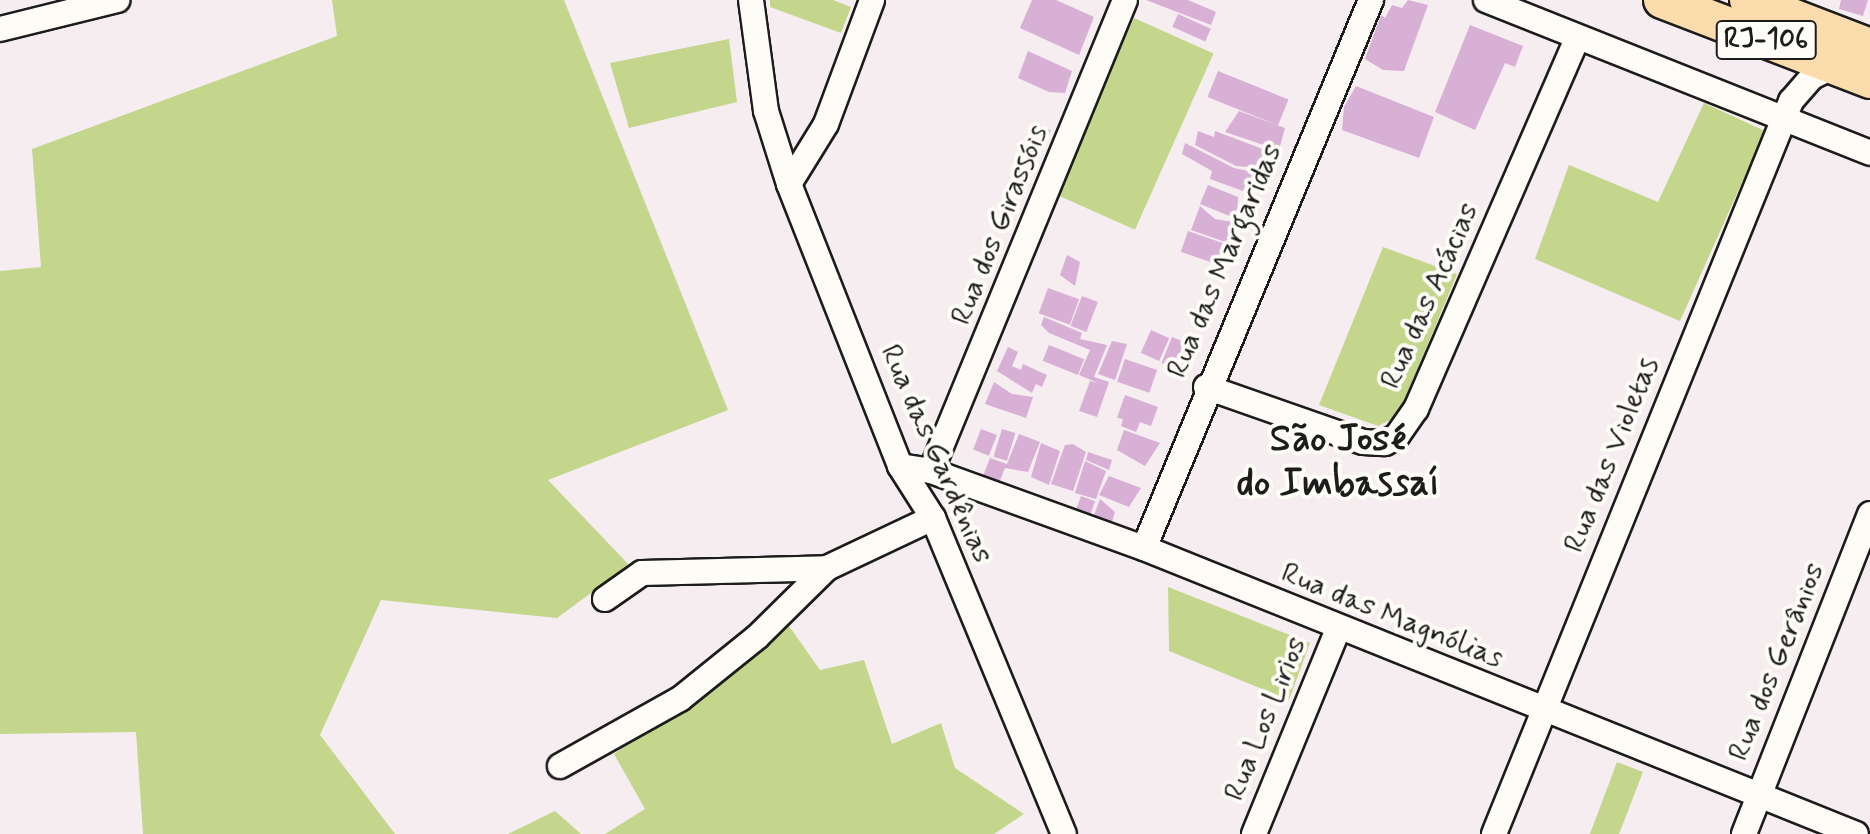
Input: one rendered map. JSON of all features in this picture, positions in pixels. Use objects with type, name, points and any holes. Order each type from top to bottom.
[{"type":"highway","name":"RJ-106","points":[[1662,0],[1870,80]]},
{"type":"highway","name":"RJ-106","points":[[1748,0],[1870,47]]},
{"type":"street","points":[[0,29],[117,0]]},
{"type":"street","name":"Rua das Gardênias","points":[[751,0],[766,111],[789,184],[900,466],[933,518],[1064,834]]},
{"type":"street","points":[[789,184],[826,124],[872,0]]},
{"type":"street","name":"Rua dos Girassóis","points":[[931,471],[1125,0]]},
{"type":"street","name":"Rua das Margaridas","points":[[1144,548],[1206,387],[1371,0]]},
{"type":"street","points":[[1486,0],[1577,38],[1787,109],[1870,153]]},
{"type":"street","name":"Rua das Acácias","points":[[1206,387],[1363,442],[1385,443],[1397,436],[1416,409],[1577,38]]},
{"type":"street","name":"Rua das Violetas","points":[[1777,45],[1790,69],[1787,109]]},
{"type":"street","name":"Rua das Violetas","points":[[1494,834],[1787,109],[1812,77],[1835,66]]},
{"type":"street","name":"Rua das Magnólias","points":[[900,466],[931,471],[1144,548],[1542,712],[1856,834]]},
{"type":"street","name":"Rua dos Gerânios","points":[[1744,834],[1870,514]]},
{"type":"street","points":[[560,766],[680,699],[757,637],[827,568],[933,518]]},
{"type":"street","points":[[605,599],[642,573],[827,568]]},
{"type":"street","name":"Rua Los Lirios","points":[[1254,834],[1338,629]]},
{"type":"green space","points":[[332,0],[564,0],[728,410],[548,480],[629,565],[557,618],[381,600],[320,735],[395,834],[143,834],[136,732],[0,734],[0,271],[41,267],[32,149],[337,36]]},
{"type":"green space","points":[[770,0],[833,0],[851,7],[841,33],[770,7]]},
{"type":"green space","points":[[1134,18],[1213,53],[1135,230],[1055,194]]},
{"type":"green space","points":[[729,39],[737,102],[629,128],[610,63]]},
{"type":"green space","points":[[1704,103],[1765,131],[1680,321],[1535,259],[1569,165],[1658,202]]},
{"type":"green space","points":[[1383,247],[1457,274],[1398,416],[1378,426],[1319,405]]},
{"type":"green space","points":[[1168,587],[1310,643],[1289,700],[1169,651]]},
{"type":"green space","points":[[789,626],[820,670],[864,660],[892,744],[941,723],[955,768],[1024,814],[994,834],[605,834],[645,809],[614,754]]},
{"type":"green space","points":[[1617,762],[1643,772],[1619,834],[1590,834]]},
{"type":"green space","points":[[555,811],[581,834],[508,834]]},
{"type":"building","points":[[1032,0],[1056,0],[1094,17],[1079,55],[1020,28]]},
{"type":"building","points":[[1146,0],[1188,0],[1216,12],[1211,25]]},
{"type":"building","points":[[1408,0],[1428,5],[1404,71],[1383,70],[1365,59],[1381,15],[1385,18],[1392,5],[1402,8]]},
{"type":"building","points":[[1841,0],[1868,0],[1863,16],[1839,9]]},
{"type":"building","points":[[1178,14],[1211,29],[1205,41],[1172,27]]},
{"type":"building","points":[[1470,25],[1523,46],[1515,67],[1505,63],[1475,130],[1435,112]]},
{"type":"building","points":[[1028,51],[1072,71],[1065,93],[1049,92],[1018,78]]},
{"type":"building","points":[[1218,71],[1288,99],[1278,125],[1208,97]]},
{"type":"building","points":[[1356,86],[1434,117],[1419,158],[1342,130],[1344,107]]},
{"type":"building","points":[[1239,111],[1285,128],[1279,150],[1225,132]]},
{"type":"building","points":[[1040,125],[1051,130],[1044,145],[1033,141]]},
{"type":"building","points":[[1198,131],[1214,137],[1215,131],[1276,154],[1271,169],[1236,166],[1195,145]]},
{"type":"building","points":[[1185,143],[1234,168],[1266,175],[1262,187],[1247,181],[1243,191],[1210,179],[1212,171],[1182,154]]},
{"type":"building","points":[[1208,185],[1238,197],[1237,219],[1200,204]]},
{"type":"building","points":[[1200,206],[1215,219],[1239,223],[1231,244],[1191,230]]},
{"type":"building","points":[[1188,231],[1234,247],[1227,268],[1181,252]]},
{"type":"building","points":[[1067,255],[1080,262],[1075,286],[1060,275]]},
{"type":"building","points":[[1048,288],[1079,299],[1070,325],[1039,313]]},
{"type":"building","points":[[1082,296],[1098,302],[1086,332],[1071,326]]},
{"type":"building","points":[[1044,317],[1082,333],[1080,339],[1107,345],[1094,377],[1109,382],[1097,417],[1079,411],[1090,381],[1098,383],[1079,375],[1090,350],[1049,333],[1041,325]]},
{"type":"building","points":[[1151,330],[1169,338],[1159,361],[1141,353]]},
{"type":"building","points":[[1172,337],[1192,345],[1182,371],[1162,363]]},
{"type":"building","points":[[1112,341],[1127,344],[1115,380],[1098,374]]},
{"type":"building","points":[[1049,345],[1084,359],[1078,375],[1043,361]]},
{"type":"building","points":[[1008,347],[1018,352],[1012,366],[1021,370],[1023,364],[1047,375],[1042,387],[1036,384],[1032,393],[997,371]]},
{"type":"building","points":[[1125,359],[1157,370],[1149,393],[1117,382]]},
{"type":"building","points":[[994,382],[1012,394],[1033,397],[1026,418],[985,404]]},
{"type":"building","points":[[1125,395],[1158,407],[1151,426],[1140,422],[1136,432],[1121,426],[1123,419],[1117,418]]},
{"type":"building","points":[[981,429],[997,435],[989,456],[973,450]]},
{"type":"building","points":[[1002,429],[1015,433],[1007,461],[994,457]]},
{"type":"building","points":[[1124,430],[1160,443],[1145,466],[1117,450]]},
{"type":"building","points":[[1019,434],[1040,442],[1028,472],[1005,468],[999,483],[983,476],[990,458],[1007,464]]},
{"type":"building","points":[[1041,443],[1060,451],[1049,485],[1031,477]]},
{"type":"building","points":[[1073,444],[1086,452],[1073,491],[1051,484],[1065,445]]},
{"type":"building","points":[[1088,452],[1112,460],[1109,470],[1086,460]]},
{"type":"building","points":[[1085,461],[1106,471],[1096,499],[1075,493]]},
{"type":"building","points":[[1109,476],[1141,488],[1129,507],[1099,495]]},
{"type":"building","points":[[1081,496],[1095,501],[1090,516],[1076,511]]},
{"type":"building","points":[[1100,499],[1115,512],[1111,525],[1093,518]]},
{"type":"district","name":"São José do Imbassaí","points":[[1338,462]]}]
